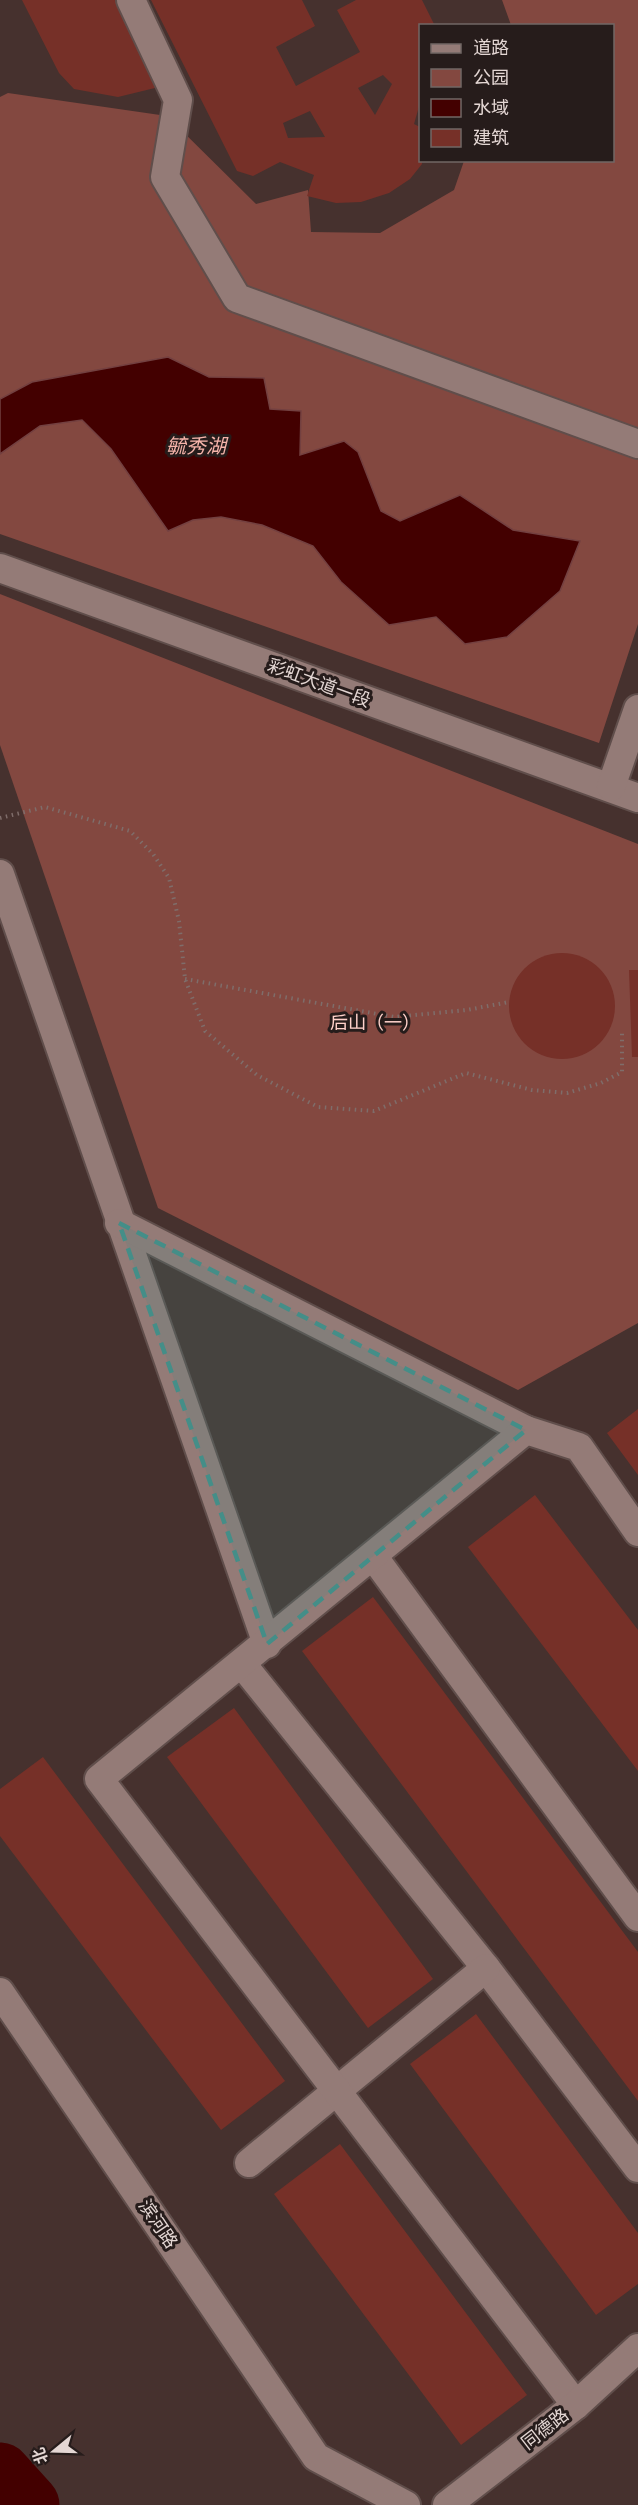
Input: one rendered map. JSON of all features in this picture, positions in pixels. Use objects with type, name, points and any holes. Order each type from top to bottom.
[{"type":"street","points":[[131,0],[178,100],[165,177],[237,298],[638,444]]},
{"type":"street","name":"彩虹大道一段","points":[[0,568],[638,798]]},
{"type":"street","points":[[611,787],[638,709]]},
{"type":"street","points":[[0,874],[119,1223],[267,1644]]},
{"type":"street","points":[[119,1223],[526,1430],[579,1448],[638,1532]]},
{"type":"street","points":[[526,1430],[99,1779],[576,2405]]},
{"type":"street","points":[[373,1556],[638,1917]]},
{"type":"street","points":[[242,1664],[486,1968],[638,2168]]},
{"type":"street","points":[[249,2163],[486,1968]]},
{"type":"street","name":"滨河路","points":[[0,1992],[316,2457],[406,2505]]},
{"type":"street","name":"同德路","points":[[447,2505],[576,2405],[638,2348]]},
{"type":"path","points":[[0,818],[45,807],[130,831],[153,854],[169,878],[179,921],[185,979],[205,1031],[257,1075],[318,1107],[374,1111],[466,1073],[532,1090],[567,1093],[601,1083],[622,1072],[622,1030]]},
{"type":"path","points":[[185,979],[394,1017],[467,1010],[509,1002]]},
{"type":"highlighted area","points":[[119,1223],[526,1430],[267,1644]]},
{"type":"green space","points":[[502,0],[638,0],[638,624],[599,743],[0,534],[0,97],[8,93],[167,116],[256,204],[308,190],[311,232],[380,233],[454,190],[464,162],[614,162],[614,24],[511,24]]},
{"type":"green space","name":"后山（一）","points":[[0,594],[638,844],[638,1323],[518,1390],[158,1208],[0,745]]},
{"type":"water","name":"毓秀湖","points":[[168,357],[209,377],[264,378],[270,409],[301,411],[300,455],[344,441],[358,452],[381,511],[400,521],[460,495],[513,530],[580,541],[560,591],[507,637],[465,644],[436,617],[389,625],[341,582],[313,546],[262,525],[221,517],[193,520],[168,531],[111,449],[82,420],[40,426],[0,454],[0,399],[32,382]]},
{"type":"building","points":[[22,0],[117,0],[159,87],[118,97],[74,89],[59,73]]},
{"type":"building","points":[[151,0],[302,0],[315,26],[276,47],[296,86],[360,52],[337,10],[356,0],[422,0],[434,24],[419,24],[419,106],[414,124],[419,126],[419,162],[422,164],[410,179],[389,193],[361,202],[336,203],[307,196],[314,175],[280,162],[253,176],[237,171]],"holes":[[[383,75],[392,84],[375,115],[358,88]],[[310,111],[325,137],[288,138],[283,123]]]},
{"type":"building","points":[[562,953],[582,957],[600,968],[611,986],[615,1006],[611,1026],[600,1044],[582,1055],[562,1059],[542,1055],[524,1044],[513,1026],[509,1006],[513,986],[524,968],[542,957]]},
{"type":"building","points":[[629,970],[638,970],[638,1057],[632,1057]]},
{"type":"building","points":[[638,1409],[638,1475],[607,1433]]},
{"type":"building","points":[[535,1495],[638,1630],[638,1771],[468,1547]]},
{"type":"building","points":[[373,1597],[638,1952],[638,2101],[302,1651]]},
{"type":"building","points":[[234,1708],[433,1979],[368,2028],[167,1757]]},
{"type":"building","points":[[43,1757],[285,2081],[221,2130],[0,1836],[0,1789]]},
{"type":"building","points":[[476,2014],[638,2233],[638,2284],[596,2315],[410,2064]]},
{"type":"building","points":[[340,2144],[527,2395],[461,2445],[274,2194]]},
{"type":"waterway","points":[[0,2474],[28,2505]]}]
